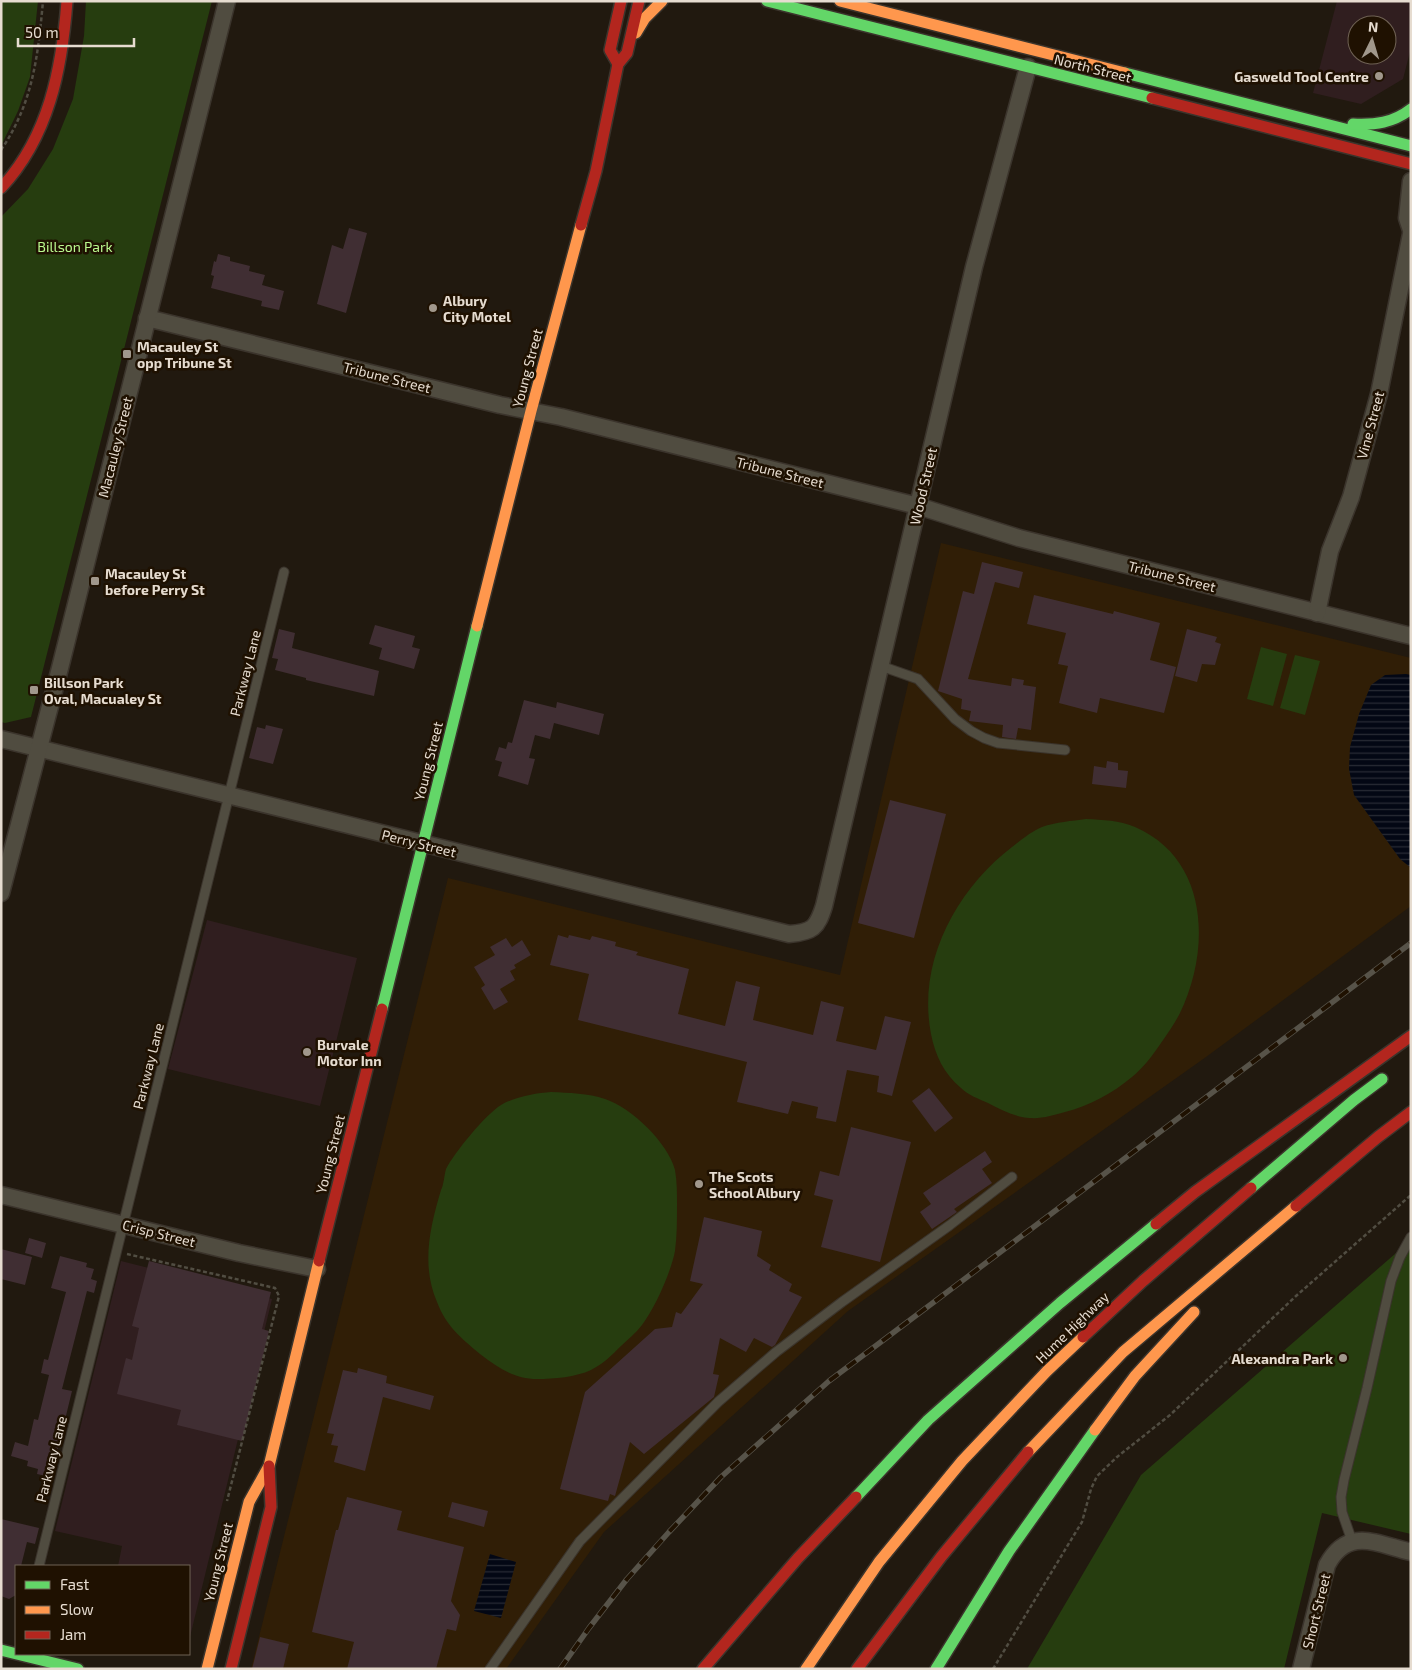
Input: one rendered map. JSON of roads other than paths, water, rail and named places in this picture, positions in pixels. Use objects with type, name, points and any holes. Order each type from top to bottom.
[{"type":"main road","points":[[1,188],[31,149],[48,110],[60,64],[67,1]]},
{"type":"main road","name":"Young Street","points":[[618,64],[610,50],[621,1]]},
{"type":"main road","name":"Young Street","points":[[207,1669],[249,1502],[269,1466],[316,1269],[531,410],[596,171],[618,64],[627,53],[639,1]]},
{"type":"main road","points":[[627,53],[645,18],[662,1]]},
{"type":"main road","name":"North Street","points":[[767,1],[1411,164]]},
{"type":"main road","name":"North Street","points":[[840,1],[1299,116],[1411,146]]},
{"type":"main road","points":[[1299,116],[1345,124],[1373,125],[1391,121],[1411,109]]},
{"type":"main road","points":[[703,1669],[798,1558],[928,1420],[1060,1304],[1195,1192],[1411,1036]]},
{"type":"main road","name":"Hume Highway","points":[[806,1669],[879,1562],[962,1461],[1047,1371],[1143,1280],[1354,1100],[1389,1073]]},
{"type":"main road","points":[[857,1669],[941,1557],[1021,1460],[1123,1352],[1378,1137],[1411,1112]]},
{"type":"main road","points":[[1215,1289],[1282,1218]]},
{"type":"main road","points":[[936,1669],[1009,1551],[1064,1472],[1135,1376],[1201,1304]]},
{"type":"main road","name":"Young Street","points":[[231,1669],[271,1508],[269,1466]]},
{"type":"main road","points":[[1,1650],[16,1657],[78,1669]]},
{"type":"street","name":"Macauley Street","points":[[1,892],[60,668],[227,1]]},
{"type":"street","name":"Wood Street","points":[[824,906],[974,266],[1028,67]]},
{"type":"street","points":[[1411,181],[1407,218],[1411,230]]},
{"type":"street","name":"Vine Street","points":[[1318,613],[1330,551],[1351,497],[1379,394],[1411,234]]},
{"type":"street","name":"Tribune Street","points":[[147,318],[491,402],[531,410],[918,506],[1019,538],[1411,636]]},
{"type":"street","name":"Perry Street","points":[[1,739],[789,934],[801,934],[819,923],[824,906]]},
{"type":"street","name":"Crisp Street","points":[[1,1195],[316,1269]]},
{"type":"street","points":[[1352,1542],[1365,1540],[1411,1552]]},
{"type":"street","name":"Short Street","points":[[1301,1669],[1328,1565],[1334,1554],[1352,1542]]},
{"type":"lane","name":"Parkway Lane","points":[[39,1565],[284,572]]},
{"type":"lane","points":[[880,666],[918,679],[955,719],[984,738],[998,743],[1065,750]]},
{"type":"lane","points":[[490,1669],[580,1541],[718,1402],[776,1352],[950,1225],[1012,1177]]},
{"type":"lane","points":[[1352,1542],[1342,1512],[1341,1497],[1344,1480],[1374,1361],[1391,1281],[1400,1256],[1411,1237]]},
{"type":"railway","points":[[560,1669],[627,1579],[669,1532],[721,1477],[829,1381],[1411,943]]},
{"type":"place","name":"Gasweld Tool Centre","points":[[1379,76]]},
{"type":"place","name":"Albury City Motel","points":[[433,308]]},
{"type":"place","name":"Macauley St opp Tribune St","points":[[127,354]]},
{"type":"place","name":"Macauley St before Perry St","points":[[95,581]]},
{"type":"place","name":"Billson Park Oval, Macualey St","points":[[34,690]]},
{"type":"place","name":"Burvale Motor Inn","points":[[307,1052]]},
{"type":"place","name":"The Scots School Albury","points":[[699,1184]]},
{"type":"place","name":"Alexandra Park","points":[[1343,1358]]},
{"type":"park label","name":"Billson Park","points":[[75,246]]}]
